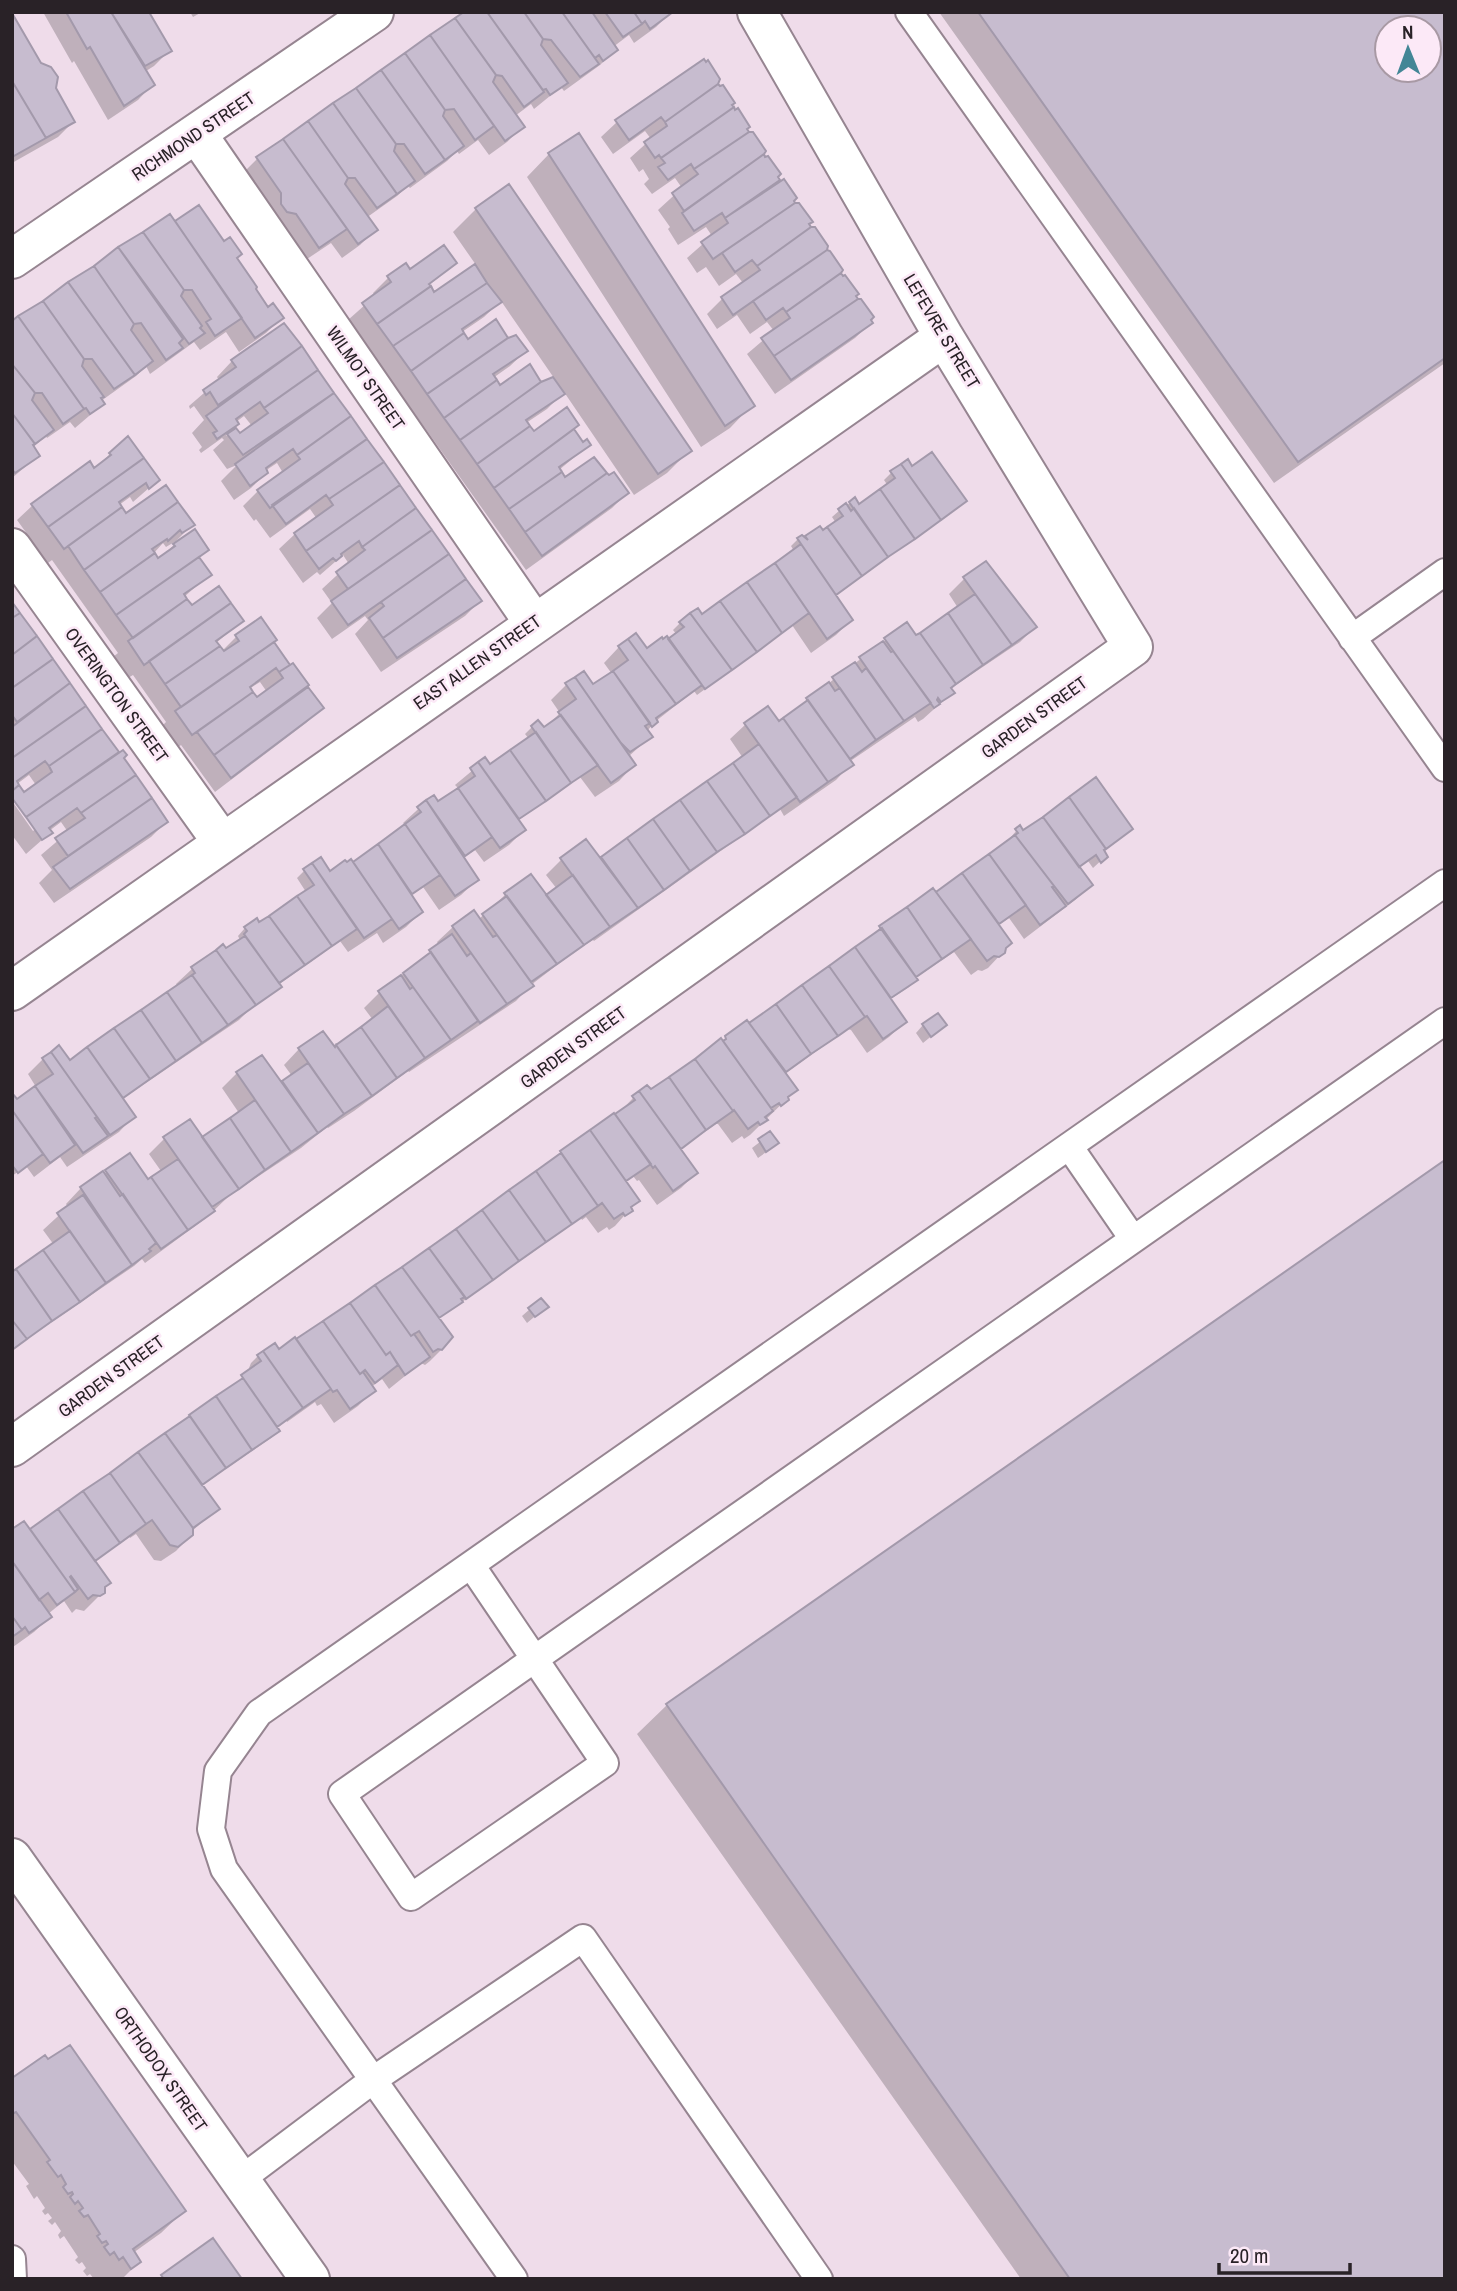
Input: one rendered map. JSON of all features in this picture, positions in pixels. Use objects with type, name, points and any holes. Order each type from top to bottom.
[{"type":"street","name":"RICHMOND STREET","points":[[12,259],[374,12]]},
{"type":"street","name":"LEFEVRE STREET","points":[[757,12],[944,337],[1133,647]]},
{"type":"street","name":"WILMOT STREET","points":[[197,134],[534,623]]},
{"type":"street","name":"EAST ALLEN STREET","points":[[12,991],[944,337]]},
{"type":"street","name":"OVERINGTON STREET","points":[[12,548],[222,842]]},
{"type":"street","name":"GARDEN STREET","points":[[12,1447],[1133,647]]},
{"type":"street","name":"ORTHODOX STREET","points":[[19,1883],[240,2180],[310,2279]]},
{"type":"lane","points":[[909,12],[1445,768]]},
{"type":"lane","points":[[1352,638],[1445,572]]},
{"type":"lane","points":[[514,2279],[224,1869],[211,1829],[218,1771],[259,1713],[1445,883]]},
{"type":"lane","points":[[471,1565],[534,1658],[605,1763],[411,1898],[342,1794],[534,1658],[1445,1021]]},
{"type":"lane","points":[[1069,1146],[1133,1240]]},
{"type":"lane","points":[[240,2180],[373,2080],[583,1938],[819,2279]]},
{"type":"lane","points":[[12,2259],[13,2279]]},
{"type":"building","points":[[66,12],[111,12],[155,85],[124,106]]},
{"type":"building","points":[[111,12],[149,12],[172,51],[145,66]]},
{"type":"building","points":[[464,12],[487,12],[544,92],[524,107],[502,76],[496,75],[455,18]]},
{"type":"building","points":[[487,12],[524,12],[543,39],[541,45],[568,83],[550,95],[546,89],[543,90]]},
{"type":"building","points":[[524,12],[562,12],[599,64],[580,77],[551,40],[543,39]]},
{"type":"building","points":[[562,12],[592,12],[618,50],[603,61],[599,55],[595,58]]},
{"type":"building","points":[[605,12],[634,12],[642,24],[623,37]]},
{"type":"building","points":[[634,12],[673,12],[650,29],[645,21],[642,24]]},
{"type":"building","points":[[978,12],[1445,12],[1445,358],[1298,462]]},
{"type":"building","points":[[12,13],[41,63],[51,67],[58,77],[56,88],[75,122],[46,138],[12,81]]},
{"type":"building","points":[[455,18],[496,75],[493,82],[525,127],[505,141],[430,35]]},
{"type":"building","points":[[430,35],[494,126],[475,140],[454,109],[445,110],[405,53]]},
{"type":"building","points":[[405,53],[445,110],[443,116],[464,146],[445,160],[381,70]]},
{"type":"building","points":[[704,59],[706,62],[708,60],[720,79],[718,84],[665,122],[661,117],[629,140],[615,120]]},
{"type":"building","points":[[381,70],[445,160],[425,174],[404,144],[396,144],[356,88]]},
{"type":"building","points":[[12,81],[46,138],[12,157]]},
{"type":"building","points":[[718,84],[723,85],[735,103],[732,105],[734,107],[661,158],[659,155],[655,158],[644,142],[667,126],[665,122]]},
{"type":"building","points":[[356,88],[396,144],[394,151],[415,181],[397,194],[333,103]]},
{"type":"building","points":[[333,103],[397,194],[377,208],[355,178],[348,178],[308,121]]},
{"type":"building","points":[[734,107],[735,110],[738,108],[750,127],[747,129],[749,132],[694,169],[691,164],[668,180],[658,167],[665,163],[661,158]]},
{"type":"building","points":[[308,121],[348,178],[345,184],[378,230],[358,244],[283,139]]},
{"type":"building","points":[[749,132],[753,132],[766,151],[764,154],[684,211],[672,193],[698,174],[694,169]]},
{"type":"building","points":[[579,133],[755,406],[725,426],[548,153]]},
{"type":"building","points":[[283,139],[347,229],[319,248],[296,214],[287,212],[281,204],[281,193],[256,157]]},
{"type":"building","points":[[764,154],[781,174],[778,177],[780,180],[725,218],[722,213],[694,231],[682,213]]},
{"type":"building","points":[[784,179],[797,198],[795,203],[713,259],[701,242],[728,223],[725,218]]},
{"type":"building","points":[[509,184],[692,451],[658,474],[475,208]]},
{"type":"building","points":[[795,203],[799,203],[813,222],[809,224],[811,227],[757,266],[752,260],[735,272],[722,253]]},
{"type":"building","points":[[199,205],[224,241],[230,237],[242,254],[237,258],[268,307],[273,303],[284,318],[255,338],[175,221]]},
{"type":"building","points":[[170,214],[242,318],[215,336],[206,322],[211,319],[192,290],[184,290],[143,232]]},
{"type":"building","points":[[811,227],[815,227],[828,246],[827,250],[733,315],[721,297],[760,270],[757,266]]},
{"type":"building","points":[[143,232],[184,290],[181,296],[205,333],[189,344],[118,247]]},
{"type":"building","points":[[444,245],[457,263],[429,284],[431,286],[377,324],[362,303],[391,282],[387,276],[406,263],[410,269]]},
{"type":"building","points":[[118,247],[183,339],[179,343],[183,348],[166,360],[141,323],[134,324],[94,266]]},
{"type":"building","points":[[827,250],[843,270],[841,273],[786,312],[783,308],[766,320],[753,301]]},
{"type":"building","points":[[475,264],[487,283],[393,346],[377,324],[431,286],[434,292]]},
{"type":"building","points":[[94,266],[134,324],[131,330],[153,361],[135,375],[68,282]]},
{"type":"building","points":[[841,273],[859,294],[856,296],[858,299],[774,356],[761,338],[790,318],[786,312]]},
{"type":"building","points":[[68,282],[135,375],[114,389],[92,359],[84,359],[43,301]]},
{"type":"building","points":[[487,283],[502,302],[462,329],[464,333],[411,371],[393,346]]},
{"type":"building","points":[[861,299],[874,317],[871,320],[873,323],[791,380],[774,356]]},
{"type":"building","points":[[43,301],[84,359],[82,366],[104,397],[101,398],[105,404],[90,414],[18,316]]},
{"type":"building","points":[[18,316],[84,409],[63,424],[42,393],[35,393],[12,364],[12,321]]},
{"type":"building","points":[[496,319],[508,338],[427,394],[411,371],[464,333],[468,339]]},
{"type":"building","points":[[284,323],[302,346],[218,405],[210,392],[206,395],[203,390],[236,367],[231,360]]},
{"type":"building","points":[[516,335],[528,351],[493,374],[497,380],[444,418],[427,394]]},
{"type":"building","points":[[302,346],[318,370],[264,408],[260,402],[236,419],[239,424],[217,439],[213,433],[217,431],[206,416]]},
{"type":"building","points":[[12,364],[35,393],[32,400],[54,430],[35,444],[12,413]]},
{"type":"building","points":[[530,364],[541,382],[460,440],[444,418],[497,380],[500,385]]},
{"type":"building","points":[[318,370],[334,393],[243,455],[227,434],[236,428],[240,433],[268,413],[264,408]]},
{"type":"building","points":[[553,377],[565,394],[526,420],[530,426],[477,464],[460,440],[541,382]]},
{"type":"building","points":[[334,393],[351,416],[297,455],[293,449],[266,468],[268,473],[250,486],[235,464]]},
{"type":"building","points":[[567,407],[579,425],[494,488],[477,464],[530,426],[534,431]]},
{"type":"building","points":[[12,413],[35,444],[33,445],[40,456],[15,473],[12,469]]},
{"type":"building","points":[[351,416],[367,439],[270,508],[257,490],[300,459],[297,455]]},
{"type":"building","points":[[574,429],[583,442],[587,439],[591,445],[559,467],[562,472],[509,509],[494,488]]},
{"type":"building","points":[[128,436],[144,458],[48,527],[31,504],[90,461],[94,468],[111,455],[109,453]]},
{"type":"building","points":[[367,439],[384,462],[329,499],[326,495],[286,524],[272,505]]},
{"type":"building","points":[[932,452],[967,501],[941,520],[901,464],[908,459],[912,466]]},
{"type":"building","points":[[594,457],[607,473],[525,532],[509,509],[562,472],[565,477]]},
{"type":"building","points":[[144,458],[160,480],[149,489],[146,483],[119,502],[122,507],[64,549],[48,527]]},
{"type":"building","points":[[384,462],[400,485],[306,551],[294,533],[333,505],[329,499]]},
{"type":"building","points":[[901,464],[941,520],[915,539],[880,489],[895,478],[890,471]]},
{"type":"building","points":[[614,472],[629,493],[542,556],[525,532],[607,473],[609,475]]},
{"type":"building","points":[[166,485],[178,502],[84,570],[68,546],[122,507],[126,513]]},
{"type":"building","points":[[400,485],[416,508],[362,547],[359,541],[336,561],[333,558],[319,569],[306,551]]},
{"type":"building","points":[[880,489],[915,539],[888,557],[849,502],[855,497],[859,504]]},
{"type":"building","points":[[178,502],[195,525],[182,533],[180,530],[168,541],[167,539],[152,549],[155,553],[100,592],[84,570]]},
{"type":"building","points":[[846,503],[851,511],[854,508],[888,557],[862,576],[827,527],[843,516],[838,509]]},
{"type":"building","points":[[416,508],[432,530],[348,589],[336,572],[365,550],[362,547]]},
{"type":"building","points":[[820,526],[823,530],[827,527],[862,576],[836,595],[797,538],[802,535],[808,540],[805,536]]},
{"type":"building","points":[[195,529],[209,550],[116,615],[100,592],[155,553],[158,558]]},
{"type":"building","points":[[432,530],[449,554],[348,625],[331,601]]},
{"type":"building","points":[[801,544],[853,620],[827,639],[775,563]]},
{"type":"building","points":[[449,554],[466,579],[383,638],[369,618],[384,606],[381,602]]},
{"type":"building","points":[[199,557],[212,575],[184,594],[187,599],[133,638],[116,615]]},
{"type":"building","points":[[986,561],[1037,627],[1012,645],[963,577]]},
{"type":"building","points":[[775,563],[809,613],[782,633],[747,582]]},
{"type":"building","points":[[466,579],[482,601],[397,658],[383,638]]},
{"type":"building","points":[[747,582],[782,633],[757,652],[720,601]]},
{"type":"building","points":[[219,586],[231,603],[144,665],[128,641],[187,599],[192,605]]},
{"type":"building","points":[[975,594],[1012,645],[983,665],[948,613]]},
{"type":"building","points":[[720,601],[757,652],[732,670],[690,613],[698,608],[702,614]]},
{"type":"building","points":[[12,602],[20,613],[12,618]]},
{"type":"building","points":[[231,603],[244,621],[216,641],[220,646],[165,684],[149,661]]},
{"type":"building","points":[[20,613],[37,636],[12,655],[12,618]]},
{"type":"building","points":[[690,613],[732,670],[705,689],[668,639],[684,627],[679,622]]},
{"type":"building","points":[[948,613],[983,665],[956,684],[920,633]]},
{"type":"building","points":[[261,617],[277,640],[181,707],[165,684],[220,646],[224,651],[239,641],[235,635]]},
{"type":"building","points":[[907,622],[916,635],[920,633],[956,684],[951,688],[955,693],[941,702],[938,698],[940,704],[934,708],[884,638]]},
{"type":"building","points":[[636,633],[647,648],[667,636],[702,685],[676,704],[628,639]]},
{"type":"building","points":[[37,636],[53,659],[12,688],[12,655]]},
{"type":"building","points":[[628,639],[676,704],[656,718],[658,722],[652,727],[613,671],[628,660],[618,646]]},
{"type":"building","points":[[883,641],[931,703],[904,721],[859,657]]},
{"type":"building","points":[[274,642],[290,665],[279,672],[276,668],[250,687],[253,692],[192,735],[175,711]]},
{"type":"building","points":[[53,659],[70,683],[17,722],[12,715],[12,688]]},
{"type":"building","points":[[855,662],[862,672],[866,668],[904,721],[876,740],[832,677]]},
{"type":"building","points":[[293,663],[309,685],[214,755],[197,732],[253,692],[257,697],[283,678],[279,672]]},
{"type":"building","points":[[584,671],[593,684],[613,671],[650,723],[645,726],[653,737],[630,752],[575,677]]},
{"type":"building","points":[[575,677],[636,765],[611,783],[558,712],[576,699],[565,683]]},
{"type":"building","points":[[829,682],[835,691],[840,688],[876,740],[850,759],[806,698]]},
{"type":"building","points":[[70,683],[86,706],[12,758],[12,727]]},
{"type":"building","points":[[308,687],[324,708],[231,778],[214,755]]},
{"type":"building","points":[[808,700],[854,765],[828,782],[783,718]]},
{"type":"building","points":[[86,706],[102,729],[49,766],[45,761],[17,781],[19,785],[12,791],[12,758]]},
{"type":"building","points":[[768,706],[779,721],[783,718],[828,782],[800,802],[744,723]]},
{"type":"building","points":[[561,715],[598,765],[571,783],[531,726],[538,720],[544,727]]},
{"type":"building","points":[[102,729],[119,752],[26,817],[12,798],[12,791],[19,785],[24,792],[52,772],[49,766]]},
{"type":"building","points":[[536,732],[571,783],[546,801],[510,750]]},
{"type":"building","points":[[759,744],[797,797],[770,816],[733,763]]},
{"type":"building","points":[[123,750],[127,755],[124,758],[136,775],[81,813],[77,808],[49,828],[53,833],[42,840],[26,817]]},
{"type":"building","points":[[510,750],[546,801],[519,819],[478,762],[485,757],[490,764]]},
{"type":"building","points":[[478,762],[526,830],[500,848],[458,788],[475,776],[470,768]]},
{"type":"building","points":[[733,763],[770,816],[745,834],[707,781]]},
{"type":"building","points":[[136,775],[152,798],[68,856],[55,838],[85,818],[81,813]]},
{"type":"building","points":[[1096,777],[1133,829],[1106,849],[1069,797]]},
{"type":"building","points":[[707,781],[745,834],[717,852],[680,800]]},
{"type":"building","points":[[458,788],[492,837],[465,856],[426,800],[434,795],[438,801]]},
{"type":"building","points":[[1069,797],[1106,849],[1104,850],[1108,857],[1101,863],[1096,855],[1079,867],[1043,817]]},
{"type":"building","points":[[152,798],[168,822],[70,889],[53,867]]},
{"type":"building","points":[[426,800],[479,880],[455,896],[405,824],[421,812],[417,807]]},
{"type":"building","points":[[680,800],[717,852],[690,871],[653,819]]},
{"type":"building","points":[[1043,817],[1093,885],[1068,904],[1015,835],[1018,833],[1015,829],[1020,825],[1023,830]]},
{"type":"building","points":[[653,819],[690,871],[664,890],[627,838]]},
{"type":"building","points":[[405,824],[440,875],[412,894],[378,844]]},
{"type":"building","points":[[1015,835],[1066,906],[1040,925],[989,854]]},
{"type":"building","points":[[627,838],[664,890],[638,908],[601,857]]},
{"type":"building","points":[[586,839],[638,908],[610,927],[560,858]]},
{"type":"building","points":[[378,844],[423,912],[399,929],[353,862]]},
{"type":"building","points":[[989,854],[1026,905],[999,924],[962,873]]},
{"type":"building","points":[[321,857],[330,871],[345,860],[347,862],[351,859],[392,919],[364,938],[312,863]]},
{"type":"building","points":[[312,863],[357,929],[332,946],[297,896],[314,885],[303,869]]},
{"type":"building","points":[[962,873],[1012,943],[999,957],[994,956],[987,961],[936,892]]},
{"type":"building","points":[[531,874],[584,945],[557,964],[504,893]]},
{"type":"building","points":[[573,875],[610,927],[584,945],[546,895]]},
{"type":"building","points":[[933,888],[971,939],[942,959],[907,907]]},
{"type":"building","points":[[297,896],[332,946],[305,965],[269,916]]},
{"type":"building","points":[[507,896],[557,964],[531,982],[482,914]]},
{"type":"building","points":[[907,907],[942,959],[916,977],[879,926]]},
{"type":"building","points":[[474,910],[493,937],[497,935],[534,986],[507,1004],[452,926]]},
{"type":"building","points":[[269,916],[305,965],[279,983],[244,934],[247,931],[244,927],[257,918],[259,922]]},
{"type":"building","points":[[882,928],[918,980],[891,998],[855,947]]},
{"type":"building","points":[[452,934],[467,956],[471,953],[507,1004],[480,1023],[429,950]]},
{"type":"building","points":[[245,936],[282,987],[256,1005],[216,950],[223,944],[226,948]]},
{"type":"building","points":[[855,947],[907,1022],[883,1039],[829,966]]},
{"type":"building","points":[[216,950],[256,1005],[228,1025],[192,975],[195,973],[191,967]]},
{"type":"building","points":[[431,952],[478,1021],[451,1040],[403,973]]},
{"type":"building","points":[[829,966],[865,1017],[838,1036],[802,985]]},
{"type":"building","points":[[192,975],[228,1025],[202,1043],[167,992]]},
{"type":"building","points":[[401,975],[410,989],[413,987],[451,1040],[425,1058],[378,991]]},
{"type":"building","points":[[802,985],[838,1036],[811,1054],[776,1004]]},
{"type":"building","points":[[167,992],[202,1043],[176,1061],[141,1010]]},
{"type":"building","points":[[776,1004],[811,1054],[786,1072],[749,1023]]},
{"type":"building","points":[[388,1006],[425,1058],[397,1078],[361,1027]]},
{"type":"building","points":[[141,1010],[176,1061],[150,1079],[114,1028]]},
{"type":"building","points":[[938,1013],[947,1025],[931,1037],[922,1024]]},
{"type":"building","points":[[747,1020],[798,1090],[781,1106],[779,1103],[771,1108],[723,1041],[725,1036]]},
{"type":"building","points":[[361,1027],[397,1078],[372,1096],[336,1045]]},
{"type":"building","points":[[114,1028],[150,1079],[123,1098],[87,1047]]},
{"type":"building","points":[[323,1031],[372,1096],[344,1114],[298,1048]]},
{"type":"building","points":[[721,1038],[773,1111],[765,1117],[768,1120],[760,1125],[758,1122],[748,1129],[695,1059]]},
{"type":"building","points":[[59,1045],[70,1060],[87,1047],[136,1117],[110,1135],[51,1052]]},
{"type":"building","points":[[51,1052],[108,1136],[83,1153],[35,1086],[53,1074],[42,1058]]},
{"type":"building","points":[[262,1055],[318,1133],[291,1152],[236,1072]]},
{"type":"building","points":[[695,1059],[733,1111],[706,1130],[669,1077]]},
{"type":"building","points":[[308,1063],[344,1114],[318,1133],[282,1081]]},
{"type":"building","points":[[669,1077],[706,1130],[681,1149],[639,1091],[647,1085],[651,1089]]},
{"type":"building","points":[[35,1086],[75,1145],[50,1163],[12,1110],[12,1093],[17,1099]]},
{"type":"building","points":[[639,1091],[698,1173],[673,1191],[655,1166],[653,1168],[615,1114],[635,1100],[632,1096]]},
{"type":"building","points":[[255,1100],[291,1152],[265,1170],[230,1118]]},
{"type":"building","points":[[12,1110],[43,1154],[18,1173],[12,1165]]},
{"type":"building","points":[[614,1113],[651,1164],[626,1181],[590,1130]]},
{"type":"building","points":[[230,1118],[265,1170],[239,1189],[202,1137]]},
{"type":"building","points":[[190,1119],[239,1189],[212,1207],[163,1137]]},
{"type":"building","points":[[590,1130],[640,1201],[631,1207],[633,1211],[625,1216],[623,1213],[614,1219],[602,1203],[598,1206],[560,1151]]},
{"type":"building","points":[[770,1131],[779,1143],[766,1152],[758,1139]]},
{"type":"building","points":[[130,1153],[148,1179],[151,1177],[188,1230],[161,1249],[105,1170]]},
{"type":"building","points":[[561,1153],[598,1206],[572,1224],[536,1171]]},
{"type":"building","points":[[178,1159],[215,1211],[188,1230],[151,1177]]},
{"type":"building","points":[[1445,1160],[1445,2279],[1070,2279],[666,1704]]},
{"type":"building","points":[[103,1171],[120,1196],[123,1194],[156,1243],[149,1249],[151,1251],[132,1265],[80,1187]]},
{"type":"building","points":[[536,1171],[572,1224],[546,1242],[509,1190]]},
{"type":"building","points":[[509,1190],[546,1242],[519,1261],[482,1210]]},
{"type":"building","points":[[83,1195],[132,1265],[106,1283],[57,1213]]},
{"type":"building","points":[[482,1210],[519,1261],[493,1280],[456,1229]]},
{"type":"building","points":[[456,1229],[493,1280],[466,1299],[429,1248]]},
{"type":"building","points":[[70,1231],[106,1283],[80,1302],[43,1250]]},
{"type":"building","points":[[429,1248],[465,1297],[461,1299],[463,1302],[439,1318],[402,1267]]},
{"type":"building","points":[[43,1250],[80,1302],[52,1321],[16,1269]]},
{"type":"building","points":[[402,1267],[453,1337],[442,1350],[433,1352],[419,1331],[411,1336],[375,1285]]},
{"type":"building","points":[[16,1269],[52,1321],[27,1339],[12,1320],[12,1272]]},
{"type":"building","points":[[375,1285],[411,1336],[414,1334],[430,1357],[405,1375],[390,1352],[386,1355],[350,1303]]},
{"type":"building","points":[[541,1298],[549,1307],[535,1317],[528,1308]]},
{"type":"building","points":[[350,1303],[386,1355],[390,1352],[398,1365],[375,1383],[365,1370],[360,1374],[323,1321]]},
{"type":"building","points":[[12,1320],[27,1339],[12,1350]]},
{"type":"building","points":[[323,1321],[360,1374],[363,1372],[376,1391],[350,1409],[337,1390],[333,1392],[296,1339]]},
{"type":"building","points":[[295,1337],[331,1389],[303,1408],[263,1351],[275,1343],[279,1349]]},
{"type":"building","points":[[263,1351],[303,1408],[277,1427],[241,1375],[261,1361],[257,1355]]},
{"type":"building","points":[[243,1378],[280,1431],[252,1450],[216,1396]]},
{"type":"building","points":[[216,1396],[252,1450],[226,1468],[189,1415]]},
{"type":"building","points":[[190,1416],[226,1468],[202,1485],[165,1433]]},
{"type":"building","points":[[165,1433],[220,1509],[193,1528],[138,1452]]},
{"type":"building","points":[[138,1452],[193,1528],[193,1535],[178,1547],[170,1545],[152,1520],[146,1524],[110,1473]]},
{"type":"building","points":[[110,1473],[146,1524],[120,1543],[83,1491]]},
{"type":"building","points":[[83,1491],[120,1543],[95,1561],[58,1509]]},
{"type":"building","points":[[58,1509],[111,1583],[100,1596],[93,1595],[88,1599],[71,1576],[78,1589],[75,1592],[30,1529]]},
{"type":"building","points":[[24,1521],[75,1592],[57,1605],[48,1593],[39,1600],[12,1561],[12,1529]]},
{"type":"building","points":[[12,1561],[52,1617],[29,1633],[25,1627],[22,1630],[12,1616]]},
{"type":"building","points":[[12,1616],[22,1630],[12,1637]]},
{"type":"building","points":[[70,2045],[186,2211],[133,2249],[141,2262],[131,2269],[123,2257],[119,2260],[114,2252],[110,2255],[104,2247],[108,2244],[106,2241],[102,2243],[97,2236],[100,2234],[88,2215],[84,2217],[79,2211],[83,2208],[78,2201],[75,2204],[70,2197],[72,2192],[68,2194],[63,2187],[66,2184],[61,2175],[58,2177],[47,2162],[50,2160],[16,2112],[12,2114],[12,2078],[45,2055],[48,2059]]},
{"type":"building","points":[[213,2238],[242,2279],[164,2279],[161,2275]]}]
